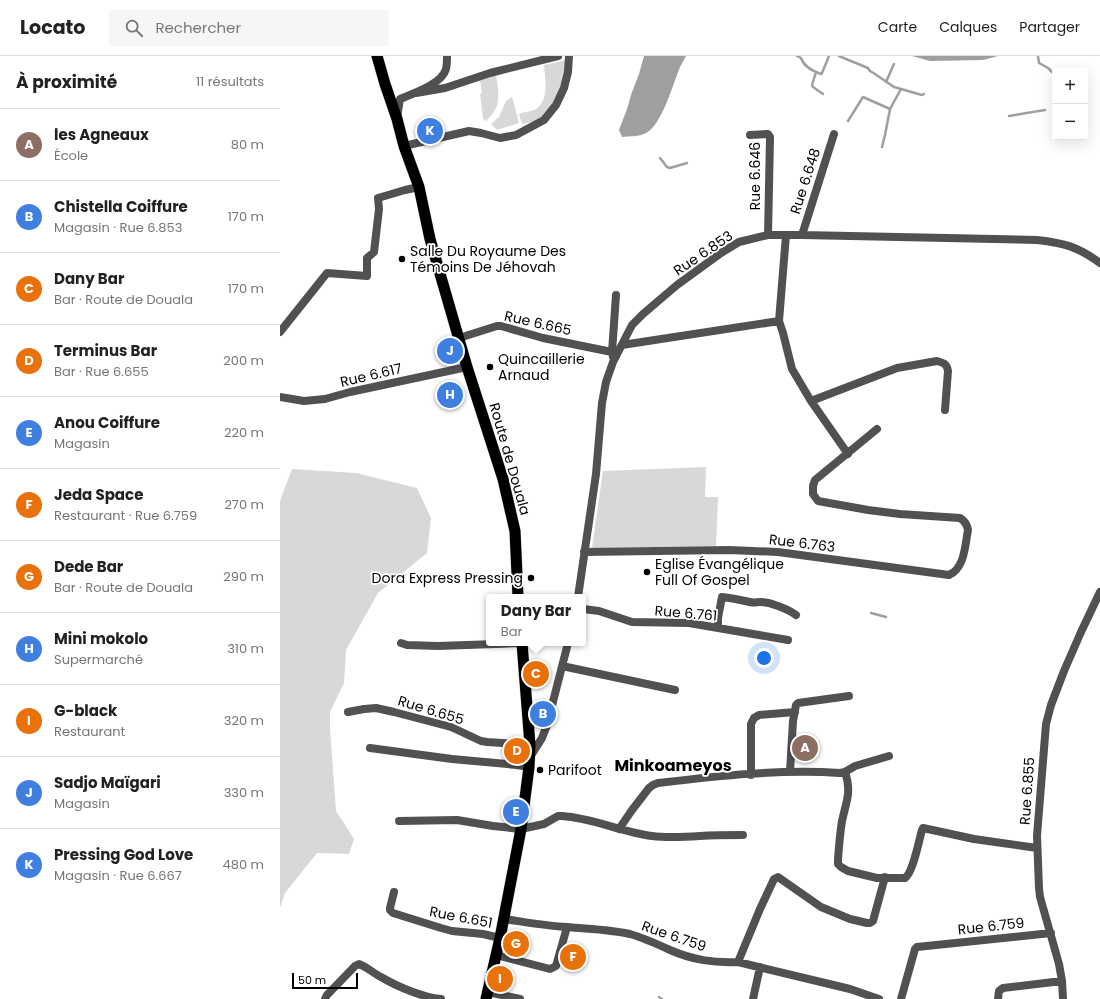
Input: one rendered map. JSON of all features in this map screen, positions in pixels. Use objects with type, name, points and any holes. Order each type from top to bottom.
[{"type":"highway","name":"Route de Douala","points":[[376,56],[397,119],[404,146],[419,187],[430,239],[503,479],[515,531],[518,594]]},
{"type":"highway","points":[[487,996],[504,919],[521,829],[530,762],[522,646]]},
{"type":"street","points":[[397,119],[400,99],[438,80],[446,70],[447,56]]},
{"type":"street","points":[[416,92],[446,88],[490,73],[540,62],[558,56]]},
{"type":"street","points":[[404,146],[469,131],[500,138],[516,135],[544,120],[556,105],[564,88],[568,72],[569,56]]},
{"type":"street","name":"Rue 6.646","points":[[750,135],[768,134],[770,137],[768,235]]},
{"type":"street","name":"Rue 6.648","points":[[802,235],[834,134]]},
{"type":"street","points":[[280,332],[327,273],[367,276],[367,258],[374,252],[379,209],[378,198],[419,187]]},
{"type":"street","name":"Rue 6.853","points":[[578,594],[596,474],[602,403],[606,382],[614,362],[632,325],[642,314],[689,276],[721,253],[739,242],[768,235],[1037,240],[1055,242],[1074,247],[1090,256],[1100,264]]},
{"type":"street","points":[[786,235],[779,321],[792,369],[848,454],[876,429]]},
{"type":"street","points":[[614,362],[612,352],[616,295]]},
{"type":"street","points":[[622,345],[779,321]]},
{"type":"street","name":"Rue 6.665","points":[[459,338],[501,326],[543,338],[612,352]]},
{"type":"street","points":[[812,401],[897,368],[937,361],[943,362],[947,366],[948,371],[945,410]]},
{"type":"street","name":"Rue 6.617","points":[[280,397],[304,401],[326,399],[350,392],[468,367]]},
{"type":"street","name":"Rue 6.763","points":[[584,552],[752,550],[778,552],[949,575],[955,572],[962,562],[968,530],[965,521],[960,518],[900,514],[818,501],[813,494],[815,480],[848,454]]},
{"type":"street","name":"Rue 6.855","points":[[1063,999],[1062,981],[1051,934],[1039,893],[1037,836],[1046,724],[1064,671],[1100,592]]},
{"type":"street","points":[[718,628],[718,618],[722,597],[739,599],[752,603],[760,602],[775,605],[796,615]]},
{"type":"street","name":"Rue 6.761","points":[[586,609],[599,611],[632,622],[689,623],[788,640]]},
{"type":"street","points":[[401,643],[408,645],[438,646],[486,644]]},
{"type":"street","points":[[370,748],[452,759],[517,765],[530,762],[547,725],[567,646]]},
{"type":"street","points":[[562,666],[675,690]]},
{"type":"street","points":[[790,772],[793,721],[796,705],[799,702],[849,696]]},
{"type":"street","name":"Rue 6.655","points":[[348,712],[376,708],[451,727],[486,742],[530,746]]},
{"type":"street","points":[[751,775],[751,724],[754,718],[759,716],[795,712]]},
{"type":"street","points":[[619,829],[632,810],[653,785],[658,783],[711,777],[790,772],[840,774],[855,766],[889,756]]},
{"type":"street","points":[[844,772],[849,785],[849,791],[842,822],[838,864],[848,871],[877,878],[905,878],[909,876],[923,828],[974,839],[1037,848]]},
{"type":"street","points":[[399,821],[457,820],[521,829],[544,824],[558,816],[562,816],[596,822],[651,836],[673,837],[743,835]]},
{"type":"street","points":[[738,962],[760,908],[775,878],[778,877],[821,907],[850,919],[867,924],[873,921],[885,878]]},
{"type":"street","name":"Rue 6.651","points":[[394,892],[390,908],[393,913],[452,931],[482,934],[500,938]]},
{"type":"street","name":"Rue 6.759","points":[[504,919],[630,934],[694,958],[720,963],[738,962],[850,989],[877,998]]},
{"type":"street","points":[[496,955],[550,969],[553,968],[556,966],[567,927]]},
{"type":"street","name":"Rue 6.759","points":[[901,999],[915,949],[917,947],[1051,934]]},
{"type":"street","points":[[324,999],[359,964],[381,978],[428,997],[440,999]]},
{"type":"street","points":[[753,999],[760,967]]},
{"type":"street","points":[[998,999],[999,991],[1003,988],[1062,981]]},
{"type":"street","points":[[487,996],[520,999]]},
{"type":"shaded area","points":[[644,56],[686,56],[680,67],[662,113],[652,129],[640,135],[622,137],[619,130]]},
{"type":"shaded area","points":[[912,56],[998,56],[983,60],[930,61]]},
{"type":"shaded area","points":[[567,60],[564,80],[546,115],[536,121],[522,124],[519,114],[534,110],[539,107],[542,102],[545,90],[544,65]]},
{"type":"shaded area","points":[[496,75],[498,88],[497,105],[495,111],[486,121],[483,119],[480,80]]},
{"type":"shaded area","points":[[512,97],[519,123],[497,130],[491,124],[499,117],[506,101]]},
{"type":"shaded area","points":[[706,467],[705,497],[718,497],[716,546],[592,548],[603,471]]},
{"type":"shaded area","points":[[292,469],[356,473],[417,488],[431,518],[427,553],[378,593],[346,650],[344,683],[330,712],[336,811],[354,839],[349,854],[317,853],[285,893],[280,908],[280,502]]},
{"type":"waterway","points":[[797,56],[801,58],[804,64],[814,72],[821,74],[829,56]]},
{"type":"waterway","points":[[839,56],[868,68],[870,71],[894,87],[922,95],[924,94]]},
{"type":"waterway","points":[[1038,56],[1039,63],[1052,72]]},
{"type":"waterway","points":[[886,82],[894,64]]},
{"type":"waterway","points":[[816,72],[812,85],[823,94]]},
{"type":"waterway","points":[[882,147],[890,109],[901,89]]},
{"type":"waterway","points":[[848,121],[863,97],[890,109]]},
{"type":"waterway","points":[[1009,116],[1045,110]]},
{"type":"waterway","points":[[660,158],[667,167],[670,168],[687,163]]},
{"type":"waterway","points":[[871,613],[886,617]]},
{"type":"place","name":"Pressing God Love","points":[[430,131]]},
{"type":"place","name":"Salle Du Royaume Des Témoins De Jéhovah","points":[[402,259]]},
{"type":"place","name":"Sadjo Maïgari","points":[[450,351]]},
{"type":"place","name":"Quincaillerie Arnaud","points":[[490,367]]},
{"type":"place","name":"Mini mokolo","points":[[450,395]]},
{"type":"place","name":"Eglise Évangélique Full Of Gospel","points":[[647,572]]},
{"type":"place","name":"Dora Express Pressing","points":[[531,578]]},
{"type":"place","name":"Dany Bar","points":[[536,674]]},
{"type":"place","name":"Chistella Coiffure","points":[[543,714]]},
{"type":"place","name":"les Agneaux","points":[[805,748]]},
{"type":"place","name":"Terminus Bar","points":[[517,751]]},
{"type":"place","name":"Parifoot","points":[[540,770]]},
{"type":"place","name":"Anou Coiffure","points":[[516,812]]},
{"type":"place","name":"Dede Bar","points":[[516,944]]},
{"type":"place","name":"Jeda Space","points":[[573,957]]},
{"type":"place","name":"G-black","points":[[500,979]]},
{"type":"district","name":"Minkoameyos","points":[[673,765]]}]
